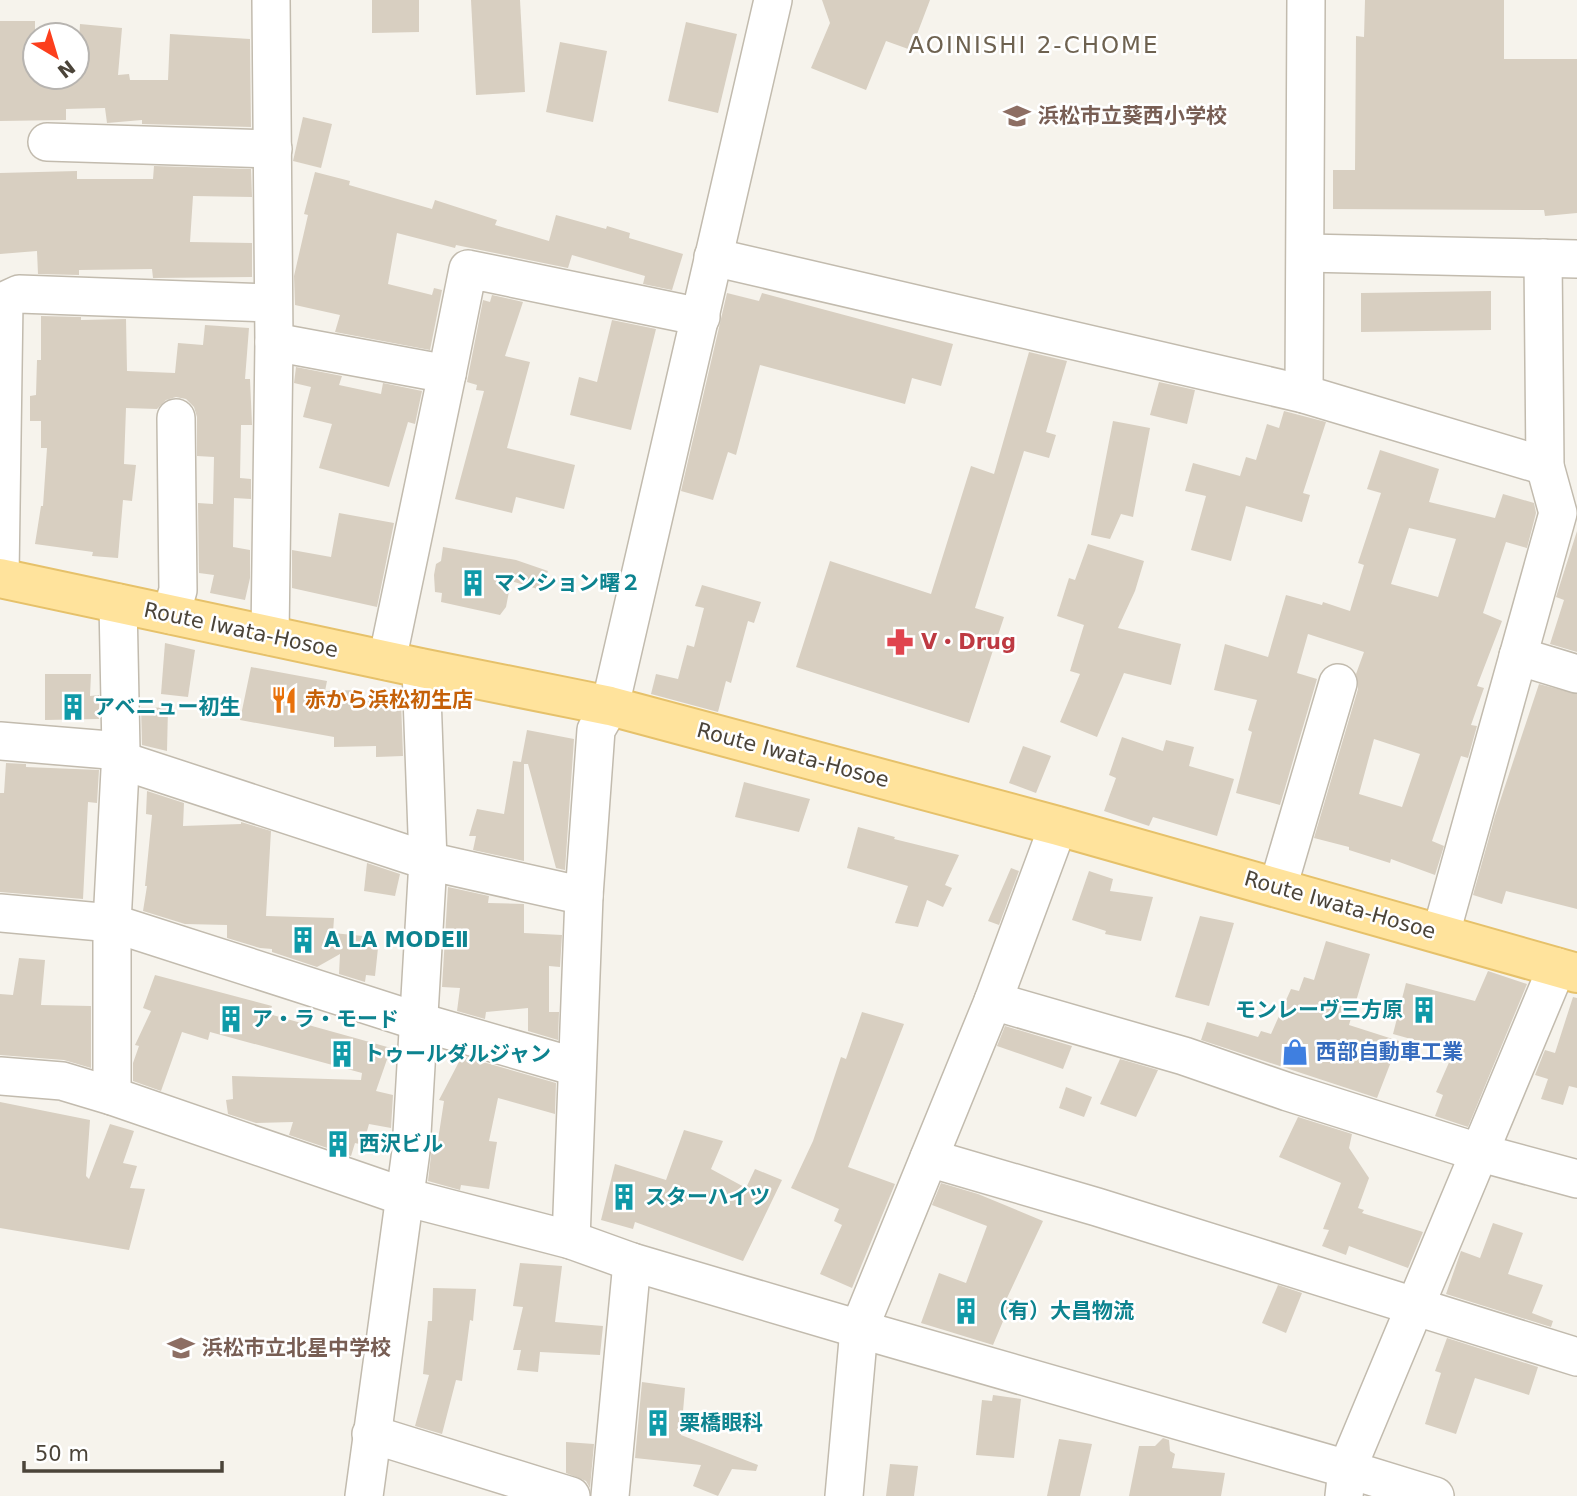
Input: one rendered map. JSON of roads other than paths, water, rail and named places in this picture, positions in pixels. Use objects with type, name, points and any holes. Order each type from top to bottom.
[{"type":"main road","name":"Route Iwata-Hosoe","points":[[0,577],[404,665],[610,706],[1058,826],[1567,970]]},
{"type":"street","points":[[270,636],[274,342],[271,0]]},
{"type":"street","points":[[571,1240],[584,896],[596,730],[610,706],[702,317],[713,257],[773,0]]},
{"type":"street","points":[[1304,394],[1306,0]]},
{"type":"street","points":[[47,142],[273,149]]},
{"type":"street","points":[[1306,253],[1560,258],[1545,466],[1558,513],[1441,933]]},
{"type":"street","points":[[713,257],[1304,394],[1545,466]]},
{"type":"street","points":[[364,1496],[411,1151],[428,861],[404,665],[447,374],[468,269],[702,317]]},
{"type":"street","points":[[0,577],[4,301],[19,294],[273,303]]},
{"type":"street","points":[[274,342],[447,374]]},
{"type":"street","points":[[171,615],[178,590],[176,418]]},
{"type":"street","points":[[112,1096],[112,923],[120,756],[118,603]]},
{"type":"street","points":[[1518,656],[1577,674]]},
{"type":"street","points":[[1278,887],[1338,683]]},
{"type":"street","points":[[0,741],[120,756],[428,861],[584,896]]},
{"type":"street","points":[[844,1496],[859,1329],[993,1001],[1058,826]]},
{"type":"street","points":[[0,913],[112,923],[420,1022],[576,1067]]},
{"type":"street","points":[[1345,1482],[1415,1305],[1481,1153],[1567,970]]},
{"type":"street","points":[[993,1001],[1184,1056],[1481,1153],[1577,1179]]},
{"type":"street","points":[[0,1076],[62,1082],[112,1096],[405,1197],[571,1240],[632,1262],[859,1329],[1345,1482],[1435,1496]]},
{"type":"street","points":[[929,1158],[1084,1203],[1577,1357]]},
{"type":"street","points":[[610,1496],[632,1262]]},
{"type":"street","points":[[371,1434],[571,1496]]},
{"type":"place","name":"浜松市立葵西小学校","points":[[1017,116]]},
{"type":"place","name":"マンション曙２","points":[[473,583]]},
{"type":"place","name":"V・Drug","points":[[900,642]]},
{"type":"place","name":"赤から浜松初生店","points":[[284,700]]},
{"type":"place","name":"アベニュー初生","points":[[73,707]]},
{"type":"place","name":"A LA MODEⅡ","points":[[303,940]]},
{"type":"place","name":"モンレーヴ三方原","points":[[1424,1010]]},
{"type":"place","name":"ア・ラ・モード","points":[[231,1019]]},
{"type":"place","name":"西部自動車工業","points":[[1295,1052]]},
{"type":"place","name":"トゥールダルジャン","points":[[342,1054]]},
{"type":"place","name":"西沢ビル","points":[[338,1144]]},
{"type":"place","name":"スターハイツ","points":[[624,1197]]},
{"type":"place","name":"（有）大昌物流","points":[[966,1311]]},
{"type":"place","name":"浜松市立北星中学校","points":[[181,1348]]},
{"type":"place","name":"栗橋眼科","points":[[658,1423]]},
{"type":"district","name":"AOINISHI 2-CHOME","points":[[1034,45]]}]
